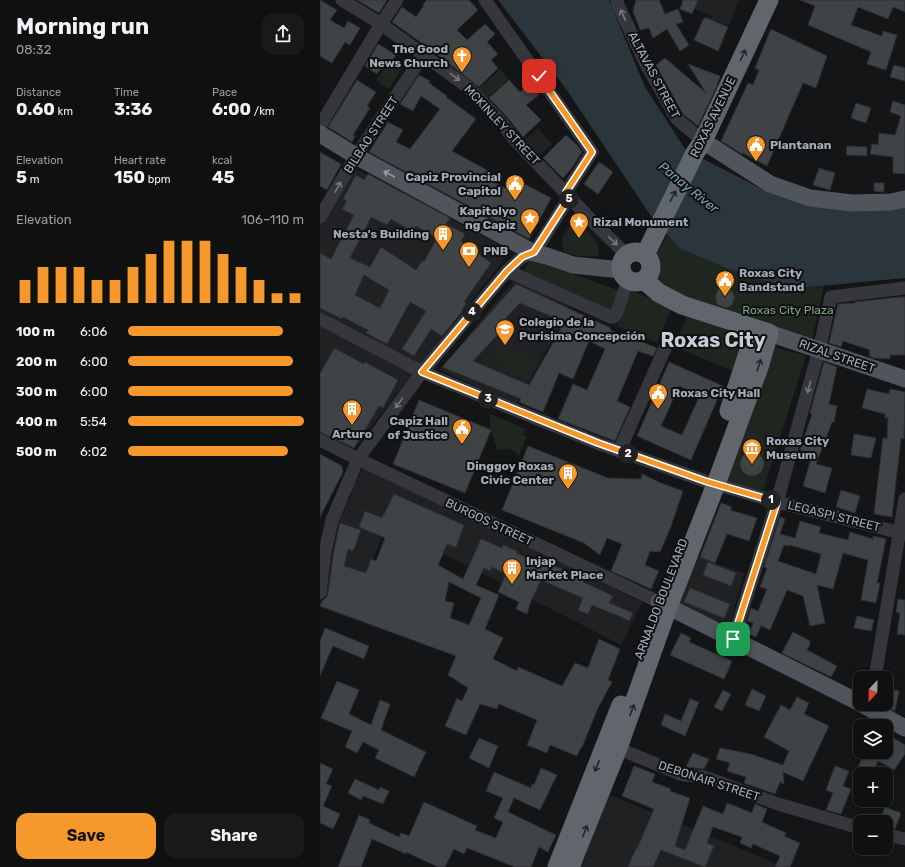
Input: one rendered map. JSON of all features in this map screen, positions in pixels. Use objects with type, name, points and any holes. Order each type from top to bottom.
[{"type":"highway","name":"ROXAS AVENUE","points":[[633,268],[656,231],[699,147],[769,0]]},
{"type":"highway","points":[[633,268],[659,293],[682,305],[763,331]]},
{"type":"highway","name":"ARNALDO BOULEVARD","points":[[570,867],[612,746],[664,605],[711,483],[759,367],[763,331]]},
{"type":"highway","name":"ARNALDO BOULEVARD","points":[[557,867],[612,746]]},
{"type":"main road","points":[[320,134],[356,156],[534,252],[573,265],[633,268]]},
{"type":"main road","points":[[699,147],[770,184],[810,198],[852,203],[891,202],[905,199]]},
{"type":"main road","name":"RIZAL STREET","points":[[763,331],[905,379]]},
{"type":"main road","points":[[664,605],[853,699]]},
{"type":"main road","points":[[876,711],[905,728]]},
{"type":"street","name":"MCKINLEY STREET","points":[[342,0],[381,24],[469,88],[501,122],[514,139],[568,194],[633,268]]},
{"type":"street","points":[[320,126],[397,0]]},
{"type":"street","points":[[320,593],[323,550],[332,520],[358,459],[422,372],[507,271],[522,257],[534,252],[592,152],[485,0]]},
{"type":"street","name":"ALTAVAS STREET","points":[[617,0],[646,64],[676,119],[699,147]]},
{"type":"street","name":"BILBAO STREET","points":[[320,217],[356,156],[424,54]]},
{"type":"street","points":[[507,271],[611,318],[614,317],[633,268]]},
{"type":"street","points":[[733,639],[777,502],[819,350],[831,297],[905,288]]},
{"type":"street","name":"LEGASPI STREET","points":[[320,319],[422,372],[619,451],[711,483],[777,502],[902,533]]},
{"type":"street","points":[[619,451],[666,346]]},
{"type":"street","name":"BURGOS STREET","points":[[320,440],[664,605]]},
{"type":"street","points":[[877,671],[902,533],[905,499]]},
{"type":"street","name":"DEBONAIR STREET","points":[[612,746],[683,775],[705,777],[778,804],[853,826]]},
{"type":"street","points":[[893,836],[905,839]]},
{"type":"shaded area","points":[[698,0],[739,0],[729,26],[711,19],[712,16],[694,9]]},
{"type":"shaded area","points":[[538,128],[552,144],[536,159],[522,142]]},
{"type":"shaded area","points":[[351,166],[511,251],[352,451],[320,435],[320,221]]},
{"type":"shaded area","name":"Colegio de la Purisima Concepción","points":[[514,280],[569,306],[562,322],[517,404],[440,370]]},
{"type":"shaded area","points":[[365,466],[642,602],[621,645],[387,525],[349,617],[324,608],[338,522],[352,493],[350,491]]},
{"type":"shaded area","points":[[696,556],[744,573],[729,627],[676,605]]},
{"type":"shaded area","points":[[603,792],[785,867],[575,867]]},
{"type":"green space","points":[[397,58],[405,63],[389,89],[376,80],[386,66],[391,68]]},
{"type":"green space","points":[[500,69],[509,79],[486,99],[477,90]]},
{"type":"green space","points":[[573,224],[582,227],[589,232],[599,248],[598,256],[581,256],[564,252],[562,239],[566,231]]},
{"type":"green space","name":"Roxas City Plaza","points":[[667,236],[679,248],[799,288],[824,286],[812,340],[678,299],[654,278],[656,255]]},
{"type":"green space","points":[[531,259],[620,291],[611,314],[521,273]]},
{"type":"green space","points":[[631,291],[672,307],[657,343],[617,326]]},
{"type":"green space","name":"Roxas City Plaza","points":[[688,312],[748,335],[736,372],[675,347]]},
{"type":"green space","points":[[498,344],[537,360],[529,379],[490,363]]},
{"type":"green space","points":[[770,346],[806,356],[762,494],[722,481]]},
{"type":"green space","points":[[490,414],[526,429],[523,435],[527,436],[519,456],[511,449],[497,450],[490,428]]},
{"type":"water","name":"Panay River","points":[[498,0],[609,0],[645,87],[685,149],[770,193],[905,207],[905,278],[799,288],[748,277],[679,248],[653,219],[566,89]]},
{"type":"building","points":[[320,0],[337,10],[330,20],[344,28],[348,21],[360,28],[350,45],[345,42],[332,63],[320,56]]},
{"type":"building","points":[[357,0],[387,0],[379,13]]},
{"type":"building","points":[[427,0],[469,0],[478,10],[457,30],[467,40],[485,24],[495,34],[487,42],[498,54],[491,60],[498,68],[479,87],[429,48],[392,22],[402,7],[416,17]]},
{"type":"building","points":[[636,0],[659,0],[665,14],[678,9],[683,22],[676,24],[689,45],[680,51],[667,29],[653,38],[649,28],[640,30],[633,11]]},
{"type":"building","points":[[683,0],[698,0],[692,14],[680,9]]},
{"type":"building","points":[[800,0],[905,0],[905,12],[893,7],[888,19],[858,7],[851,25],[882,36],[883,31],[897,35],[886,70],[867,64],[871,52],[808,25],[815,6]]},
{"type":"building","points":[[704,18],[728,27],[718,51],[694,40]]},
{"type":"building","points":[[771,29],[827,56],[816,88],[803,83],[767,166],[743,153],[742,154],[721,141],[748,83],[753,85],[759,70],[755,68]]},
{"type":"building","points":[[378,44],[396,55],[392,62],[387,59],[377,74],[365,66]]},
{"type":"building","points":[[665,58],[706,93],[688,64],[720,76],[698,126],[683,114],[656,65]]},
{"type":"building","points":[[894,65],[905,68],[905,81],[890,77]]},
{"type":"building","points":[[419,75],[430,81],[429,83],[476,119],[452,151],[494,174],[491,181],[509,190],[515,179],[551,198],[529,239],[369,152],[388,122],[403,130],[396,142],[410,149],[440,109],[421,96],[413,111],[400,104]]},
{"type":"building","points":[[357,80],[376,92],[367,106],[370,108],[353,135],[355,136],[352,142],[328,127]]},
{"type":"building","points":[[509,80],[520,92],[531,84],[539,95],[526,105],[541,120],[523,137],[489,98]]},
{"type":"building","points":[[893,101],[905,105],[905,174],[893,173],[893,157],[870,154],[872,144],[878,145],[879,133],[895,135],[901,116],[890,112]]},
{"type":"building","points":[[856,103],[871,108],[866,123],[851,118]]},
{"type":"building","points":[[566,135],[582,152],[563,178],[543,158]]},
{"type":"building","points":[[847,146],[867,147],[867,156],[846,155]]},
{"type":"building","points":[[320,152],[341,164],[327,190],[320,186]]},
{"type":"building","points":[[599,162],[613,172],[598,194],[584,184]]},
{"type":"building","points":[[819,168],[835,173],[830,190],[813,185]]},
{"type":"building","points":[[368,174],[450,218],[446,224],[465,234],[461,241],[491,263],[464,302],[467,304],[461,313],[442,336],[431,329],[414,356],[402,349],[426,311],[410,302],[387,344],[366,333],[368,330],[343,317],[342,319],[320,308],[320,253],[331,259],[354,215],[342,209],[347,201],[343,199],[356,175],[364,180]],"holes":[[[371,217],[387,225],[391,219],[413,232],[416,226],[437,238],[424,262],[422,261],[416,270],[381,247],[370,267],[350,258]],[[364,275],[389,290],[380,308],[355,295]]]},
{"type":"building","points":[[874,183],[884,183],[884,192],[874,191]]},
{"type":"building","points":[[516,284],[611,328],[610,330],[657,348],[653,356],[638,351],[617,401],[630,407],[615,441],[558,419],[573,384],[587,390],[605,349],[589,341],[573,379],[559,373],[543,412],[519,402],[521,399],[442,367]],"holes":[[[520,303],[564,322],[529,385],[473,361],[505,327],[500,324]]]},
{"type":"building","name":"Roxas City Bandstand","points":[[724,287],[731,290],[735,297],[732,305],[727,308],[718,305],[715,298],[718,289]]},
{"type":"building","points":[[905,297],[905,355],[890,355],[890,359],[873,358],[869,356],[870,350],[843,341],[841,347],[829,343],[838,304]]},
{"type":"building","points":[[334,348],[364,364],[365,362],[398,380],[383,408],[379,406],[354,448],[320,432],[320,374]]},
{"type":"building","name":"Roxas City Hall","points":[[669,362],[723,386],[691,460],[637,436]],"holes":[[[679,386],[700,395],[682,435],[661,426]]]},
{"type":"building","points":[[824,362],[837,367],[829,404],[837,406],[834,422],[832,422],[816,464],[832,468],[825,493],[803,486],[812,455],[800,450],[812,414],[810,413]]},
{"type":"building","points":[[867,389],[889,394],[890,389],[905,392],[904,439],[901,438],[892,517],[874,514],[883,438],[887,439],[888,418],[885,418],[885,414],[862,408]]},
{"type":"building","name":"Capiz Hall of Justice","points":[[419,400],[491,430],[465,493],[393,464]]},
{"type":"building","points":[[854,434],[876,438],[871,458],[851,455]]},
{"type":"building","name":"Dinggoy Roxas Civic Center","points":[[528,446],[608,478],[641,479],[642,474],[683,491],[670,529],[660,552],[650,551],[645,565],[659,571],[651,589],[611,571],[622,544],[607,538],[600,555],[584,543],[502,510]]},
{"type":"building","name":"Roxas City Museum","points":[[752,452],[761,455],[764,464],[761,473],[752,476],[743,473],[740,464],[743,455]]},
{"type":"building","points":[[320,454],[342,466],[343,472],[320,517]]},
{"type":"building","points":[[841,490],[860,496],[855,513],[836,507]]},
{"type":"building","points":[[394,494],[464,525],[456,547],[447,544],[438,565],[463,579],[481,539],[502,548],[503,545],[517,551],[516,553],[536,561],[537,558],[584,579],[583,582],[613,596],[609,603],[633,613],[629,621],[592,605],[588,614],[578,610],[583,598],[541,580],[531,601],[527,614],[516,609],[519,602],[498,592],[506,574],[492,567],[490,571],[484,568],[476,585],[499,595],[485,629],[503,638],[493,659],[517,671],[518,667],[562,686],[575,663],[588,668],[599,639],[620,649],[608,680],[612,682],[598,708],[577,756],[550,745],[547,753],[527,745],[537,720],[499,704],[497,709],[480,704],[466,735],[445,726],[457,698],[462,701],[468,688],[448,675],[456,656],[320,606],[328,594],[333,555],[340,523],[361,530],[353,551],[348,549],[344,566],[366,573],[371,559],[376,561],[385,538],[359,527],[365,511],[382,518]],"holes":[[[449,582],[481,598],[469,625],[450,618],[454,603],[445,601]]]},
{"type":"building","points":[[721,503],[732,507],[730,510],[757,518],[749,541],[727,534],[715,563],[700,557]]},
{"type":"building","points":[[780,517],[785,519],[780,534],[795,538],[800,521],[821,527],[819,533],[848,540],[850,532],[873,539],[873,536],[886,539],[877,583],[880,583],[876,603],[861,600],[868,560],[843,553],[833,589],[817,585],[825,623],[810,626],[803,596],[787,590],[770,630],[761,626],[756,637],[749,634],[753,623],[747,621],[751,608],[758,611],[767,589],[760,587],[767,568],[764,567]],"holes":[[[784,545],[821,554],[816,574],[778,561]]]},
{"type":"building","points":[[708,562],[736,573],[731,586],[703,575]]},
{"type":"building","points":[[690,588],[730,604],[724,618],[684,602]]},
{"type":"building","points":[[898,599],[905,600],[905,635],[897,634],[900,613],[896,612]]},
{"type":"building","points":[[857,616],[874,620],[871,631],[854,628]]},
{"type":"building","points":[[325,628],[369,646],[364,659],[333,646],[320,676],[320,641]]},
{"type":"building","points":[[793,632],[810,641],[807,650],[837,666],[831,677],[782,653]]},
{"type":"building","points":[[681,633],[691,638],[689,642],[732,661],[724,679],[670,655]]},
{"type":"building","points":[[337,681],[359,690],[349,714],[371,725],[380,700],[390,704],[381,730],[426,752],[414,777],[375,758],[379,750],[363,742],[357,753],[345,747],[352,731],[321,718]]},
{"type":"building","points":[[752,689],[766,696],[759,711],[745,705]]},
{"type":"building","points":[[723,690],[731,694],[722,711],[714,707]]},
{"type":"building","points":[[893,690],[899,691],[895,711],[893,710]]},
{"type":"building","points":[[797,697],[809,703],[804,714],[829,726],[803,781],[783,772],[784,784],[780,782],[775,794],[744,783],[746,777],[727,771],[730,763],[716,759],[720,748],[751,754],[783,765],[789,751],[764,737],[781,705],[790,710]]},
{"type":"building","points":[[690,699],[699,702],[685,736],[661,725],[665,714],[681,721]]},
{"type":"building","points":[[479,738],[498,746],[489,768],[469,758]]},
{"type":"building","points":[[893,738],[905,745],[905,754],[894,770],[893,767],[889,767],[878,761],[875,767],[858,767],[862,759],[893,759]]},
{"type":"building","points":[[693,753],[709,759],[704,769],[686,767]]},
{"type":"building","points":[[320,763],[333,769],[326,784],[332,786],[323,806],[340,814],[333,829],[320,823]]},
{"type":"building","points":[[634,766],[655,774],[652,782],[671,789],[670,791],[690,798],[675,846],[685,850],[703,806],[723,814],[727,803],[752,813],[755,804],[767,809],[762,822],[786,833],[784,836],[800,843],[790,867],[775,867],[780,856],[753,844],[751,848],[740,843],[742,837],[713,827],[707,843],[714,846],[705,867],[661,850],[653,867],[628,867],[654,809],[622,796]]},
{"type":"building","points":[[835,766],[849,771],[843,786],[851,789],[841,814],[826,810],[833,793],[826,790]]},
{"type":"building","points":[[541,768],[557,775],[540,810],[514,798],[508,812],[556,835],[548,852],[539,847],[531,867],[515,867],[467,848],[464,854],[454,849],[445,867],[438,867],[406,852],[406,854],[372,839],[361,867],[338,867],[359,815],[370,820],[369,823],[399,837],[401,833],[409,836],[424,802],[477,826],[475,830],[496,838],[503,822],[494,818],[503,798],[486,791],[494,772],[531,788],[532,784],[534,785]]},
{"type":"building","points":[[355,779],[379,790],[380,787],[389,791],[383,804],[363,796],[361,800],[348,793]]},
{"type":"building","points":[[885,807],[901,813],[895,829],[893,829],[893,815],[882,815]]},
{"type":"place","name":"The Good News Church","points":[[462,73]]},
{"type":"place","name":"Plantanan","points":[[756,162]]},
{"type":"place","name":"Capiz Provincial Capitol","points":[[515,201]]},
{"type":"place","name":"Kapitolyo ng Capiz","points":[[530,235]]},
{"type":"place","name":"Rizal Monument","points":[[579,239]]},
{"type":"place","name":"Nesta's Building","points":[[443,251]]},
{"type":"place","name":"PNB","points":[[469,268]]},
{"type":"place","name":"Roxas City Bandstand","points":[[725,297]]},
{"type":"place","name":"Colegio de la Purisima Concepción","points":[[505,346]]},
{"type":"place","name":"Roxas City Hall","points":[[658,410]]},
{"type":"place","name":"Arturo","points":[[352,426]]},
{"type":"place","name":"Capiz Hall of Justice","points":[[462,445]]},
{"type":"place","name":"Roxas City Museum","points":[[752,465]]},
{"type":"place","name":"Dinggoy Roxas Civic Center","points":[[568,490]]},
{"type":"place","name":"Injap Market Place","points":[[512,585]]},
{"type":"district","name":"Roxas City","points":[[713,340]]},
{"type":"route","points":[[539,76],[592,152],[566,192],[570,196],[550,230],[534,252],[522,257],[507,271],[422,372],[598,443],[705,481],[777,502],[733,639]]}]
